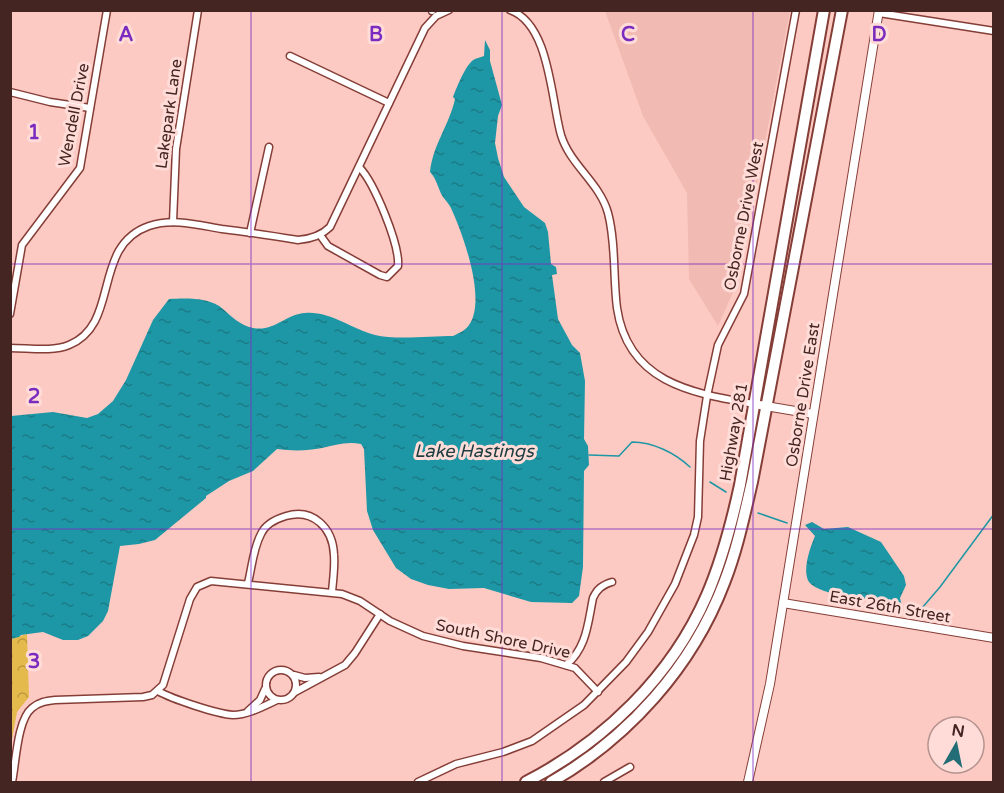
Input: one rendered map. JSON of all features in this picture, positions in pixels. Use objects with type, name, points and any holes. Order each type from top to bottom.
[{"type":"highway","name":"Highway 281","points":[[551,783],[590,757],[623,730],[665,684],[695,641],[718,600],[734,555],[752,482],[760,405],[824,10]]},
{"type":"highway","name":"Highway 281","points":[[526,783],[565,760],[621,716],[664,667],[689,629],[707,594],[733,515],[760,405],[842,10]]},
{"type":"street","name":"Wendell Drive","points":[[10,314],[22,245],[80,168],[107,10]]},
{"type":"street","name":"Lakepark Lane","points":[[173,222],[176,148],[198,10]]},
{"type":"street","points":[[10,348],[58,348],[85,336],[96,320],[113,260],[118,251],[139,231],[149,226],[173,222],[298,240],[320,235],[330,227],[425,28],[439,14],[449,10]]},
{"type":"street","points":[[510,10],[524,14],[539,40],[565,147],[606,205],[610,223],[617,308],[623,333],[643,363],[661,378],[681,388],[707,396],[813,414]]},
{"type":"street","name":"Osborne Drive West","points":[[418,783],[456,764],[502,752],[532,741],[565,719],[598,692],[626,662],[664,607],[686,556],[698,517],[700,441],[707,396],[718,345],[744,294],[796,10]]},
{"type":"street","points":[[432,11],[439,14]]},
{"type":"street","points":[[879,12],[993,31]]},
{"type":"street","name":"Osborne Drive East","points":[[748,783],[770,684],[879,12]]},
{"type":"street","points":[[290,56],[389,103]]},
{"type":"street","points":[[10,92],[50,102],[90,108]]},
{"type":"street","points":[[250,233],[269,147]]},
{"type":"street","points":[[320,235],[328,246],[380,275],[387,277],[398,266],[397,247],[367,176],[359,167]]},
{"type":"street","points":[[248,583],[261,533],[273,521],[299,513],[317,519],[329,534],[334,555],[332,592]]},
{"type":"street","name":"South Shore Drive","points":[[158,691],[166,680],[189,599],[197,587],[211,580],[332,592],[352,597],[390,621],[423,636],[463,646],[541,658],[575,668],[598,692]]},
{"type":"street","points":[[566,665],[573,660],[583,646],[596,591],[612,582]]},
{"type":"street","name":"East 26th Street","points":[[783,603],[993,638]]},
{"type":"street","points":[[12,783],[24,720],[34,706],[40,703],[55,700],[143,697],[158,691],[170,698],[233,715],[260,709],[277,700],[286,699],[320,677],[345,665],[380,614]]},
{"type":"street","points":[[248,712],[260,700],[268,676],[276,670],[285,670],[305,678],[320,677]]},
{"type":"street","points":[[293,675],[296,682],[295,692]]},
{"type":"street","points":[[266,687],[269,694],[277,700]]},
{"type":"street","points":[[604,783],[630,767]]},
{"type":"shaded area","points":[[605,11],[790,11],[739,279],[718,326],[689,279],[687,193],[643,116]]},
{"type":"green space","points":[[27,634],[29,697],[17,712],[11,745],[11,639]]},
{"type":"water","name":"Lake Hastings","points":[[485,40],[490,50],[490,61],[502,105],[498,116],[495,143],[498,158],[504,177],[524,207],[545,223],[551,264],[556,267],[557,274],[552,275],[558,319],[572,345],[580,353],[585,381],[584,439],[588,446],[589,465],[584,471],[583,567],[579,596],[572,603],[531,602],[484,588],[449,589],[411,579],[396,568],[373,530],[367,511],[364,449],[361,444],[346,443],[311,450],[277,449],[253,471],[229,481],[206,496],[155,540],[120,546],[108,611],[103,621],[88,636],[78,640],[63,640],[43,632],[11,639],[11,416],[53,412],[87,418],[98,414],[113,401],[126,380],[153,320],[169,299],[205,300],[218,305],[240,323],[260,329],[305,313],[324,315],[375,335],[403,338],[453,336],[462,332],[469,325],[474,314],[475,300],[467,250],[451,208],[430,172],[434,153],[452,109],[457,87],[472,61],[484,56]]},
{"type":"water","points":[[812,522],[824,529],[848,527],[881,542],[904,576],[906,585],[900,598],[903,611],[899,614],[897,605],[892,602],[835,594],[815,587],[809,582],[806,571],[815,536],[805,525]]},
{"type":"waterway","points":[[589,455],[619,456],[632,442],[663,449],[690,467]]},
{"type":"waterway","points":[[710,482],[726,492]]},
{"type":"waterway","points":[[758,513],[787,523]]},
{"type":"waterway","points":[[916,615],[940,587],[994,514]]}]
